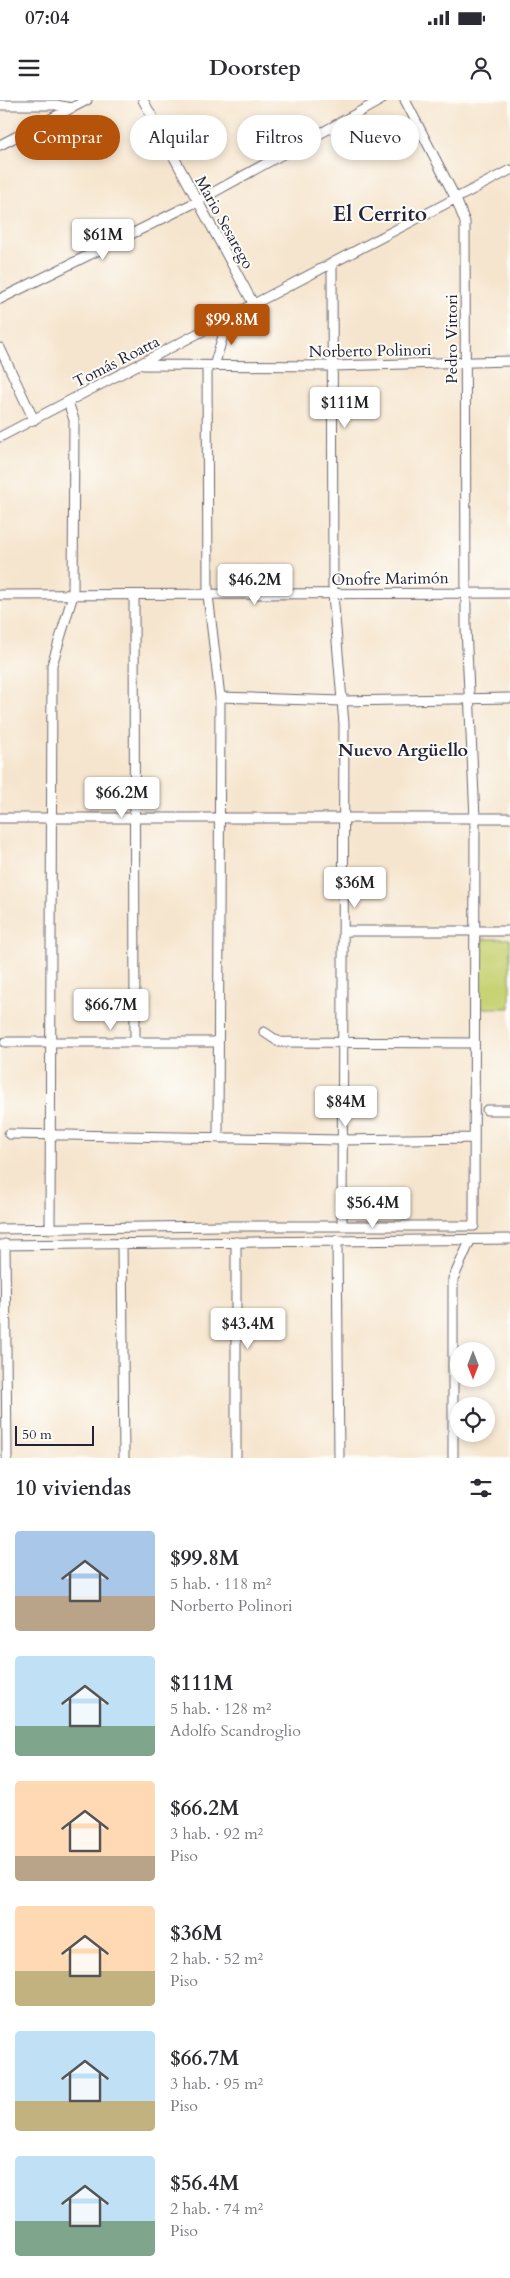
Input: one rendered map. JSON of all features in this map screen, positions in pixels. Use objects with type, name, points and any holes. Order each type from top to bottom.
[{"type":"street","name":"Mario Sesarego","points":[[143,100],[196,202],[254,305]]},
{"type":"street","points":[[0,298],[196,202],[381,100]]},
{"type":"street","name":"Pedro Vittori","points":[[342,1226],[474,1226],[475,818],[465,593],[467,362],[465,222],[456,199],[405,100]]},
{"type":"street","points":[[0,145],[83,101]]},
{"type":"street","points":[[0,105],[56,105],[72,108]]},
{"type":"street","name":"Tomás Roatta","points":[[0,438],[510,170]]},
{"type":"street","points":[[0,1229],[342,1226],[342,701],[334,624],[333,594],[332,264]]},
{"type":"street","points":[[218,1138],[220,697],[208,595],[210,366],[228,319]]},
{"type":"street","points":[[0,348],[34,420]]},
{"type":"street","name":"Norberto Polinori","points":[[140,365],[333,366],[510,361]]},
{"type":"street","points":[[50,1229],[52,1134],[50,1042],[52,665],[73,595],[74,420],[68,402]]},
{"type":"street","name":"Onofre Marimón","points":[[0,595],[510,592]]},
{"type":"street","points":[[134,595],[135,1042]]},
{"type":"street","points":[[220,697],[342,701],[510,698]]},
{"type":"street","points":[[0,818],[510,818]]},
{"type":"street","points":[[343,931],[510,931]]},
{"type":"street","points":[[264,1032],[279,1042],[474,1043]]},
{"type":"street","points":[[5,1042],[217,1042]]},
{"type":"street","points":[[487,1110],[510,1110]]},
{"type":"street","points":[[9,1134],[342,1140],[474,1138]]},
{"type":"street","points":[[337,1240],[339,1458]]},
{"type":"street","points":[[7,1458],[3,1249],[122,1243],[510,1240]]},
{"type":"street","points":[[453,1458],[453,1279],[470,1241]]},
{"type":"street","points":[[236,1242],[236,1458]]},
{"type":"street","points":[[122,1243],[124,1458]]},
{"type":"green space","points":[[480,939],[510,939],[510,1008],[479,1008]]},
{"type":"district","name":"El Cerrito","points":[[380,214]]},
{"type":"district","name":"Nuevo Argüello","points":[[403,750]]}]
